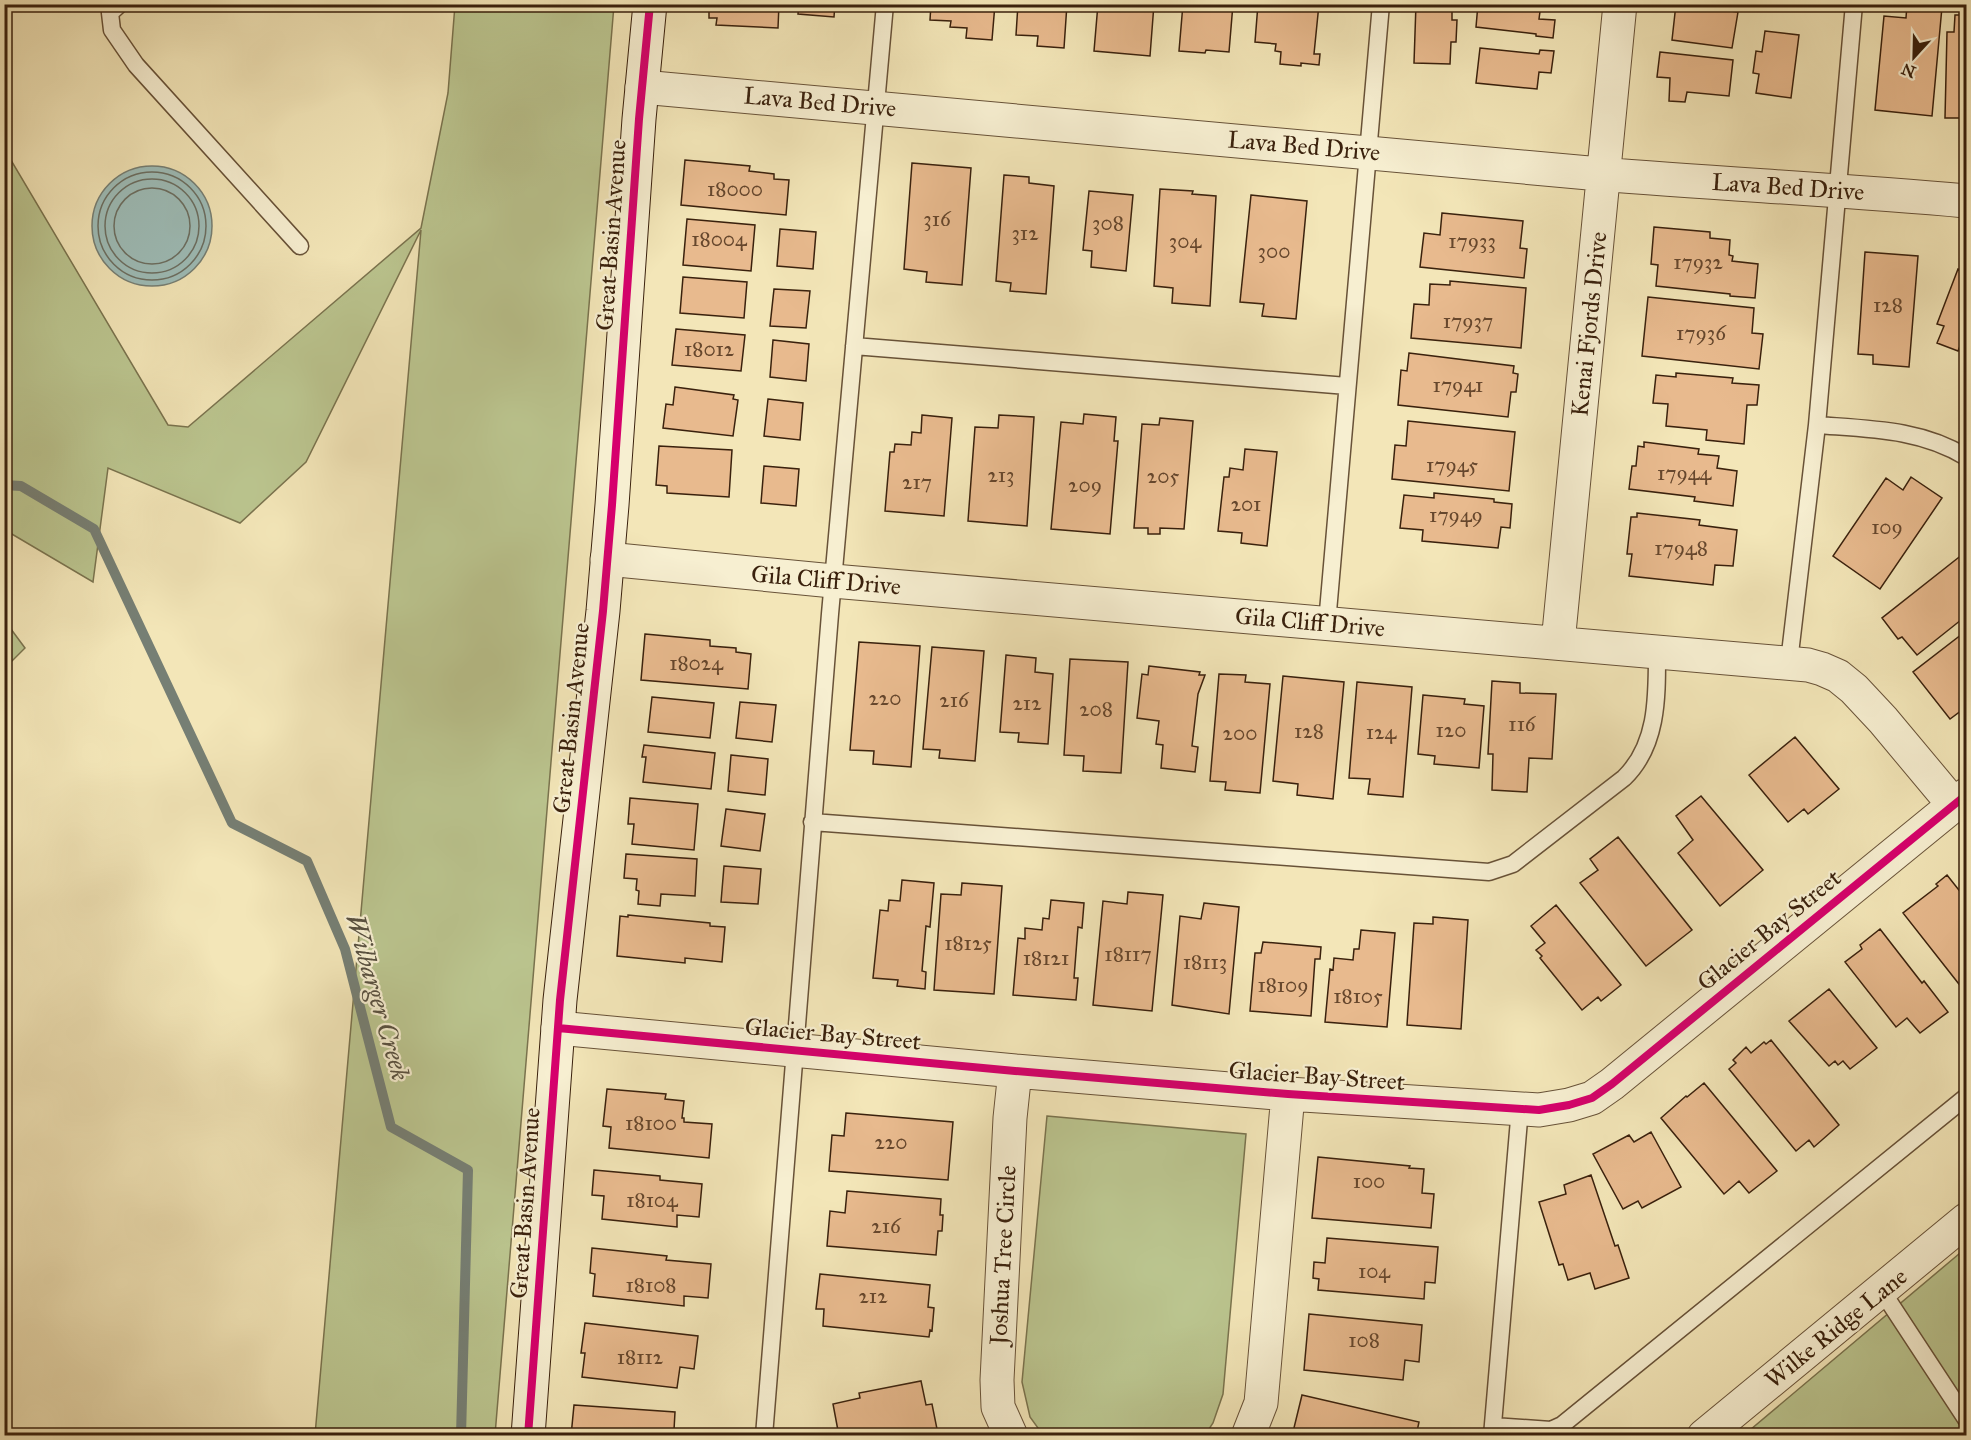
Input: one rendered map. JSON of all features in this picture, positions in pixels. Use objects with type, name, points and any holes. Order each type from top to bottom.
[{"type":"street","name":"Great Basin Avenue","points":[[528,1436],[558,1028],[607,559],[650,4]]},
{"type":"street","name":"Kenai Fjords Drive","points":[[1557,643],[1620,4]]},
{"type":"street","name":"Lava Bed Drive","points":[[642,87],[876,106],[1604,174],[1838,189],[1966,201]]},
{"type":"street","name":"Gila Cliff Drive","points":[[607,559],[833,581],[1789,662],[1822,669],[1838,676],[1854,689],[1960,800]]},
{"type":"street","name":"Glacier Bay Street","points":[[558,1028],[1288,1094],[1539,1110],[1592,1098],[1612,1084],[1960,800]]},
{"type":"street","name":"Joshua Tree Circle","points":[[1011,1436],[998,1407],[997,1380],[1010,1118],[1016,1071]]},
{"type":"street","points":[[1248,1436],[1261,1402],[1288,1094]]},
{"type":"street","name":"Wilke Ridge Lane","points":[[1704,1436],[1966,1220]]},
{"type":"lane","points":[[120,4],[110,13],[112,30],[136,65],[300,246]]},
{"type":"lane","points":[[764,1436],[812,822],[885,4]]},
{"type":"lane","points":[[1327,623],[1381,4]]},
{"type":"lane","points":[[1789,662],[1817,425],[1854,4]]},
{"type":"lane","points":[[854,346],[1347,386]]},
{"type":"lane","points":[[1817,425],[1913,434],[1932,439],[1966,457]]},
{"type":"lane","points":[[812,822],[1465,872],[1496,870],[1513,864],[1637,766],[1650,737],[1657,686],[1657,652]]},
{"type":"lane","points":[[1520,1108],[1493,1431],[1551,1430],[1562,1425],[1966,1097]]},
{"type":"lane","points":[[1882,1290],[1966,1419]]},
{"type":"green space","points":[[455,5],[614,5],[495,1435],[315,1435],[421,230],[306,462],[240,523],[108,468],[93,582],[5,530],[5,150],[168,425],[188,427],[421,228],[448,93]]},
{"type":"green space","points":[[5,621],[25,648],[5,668]]},
{"type":"green space","points":[[1047,1116],[1246,1134],[1223,1394],[1213,1423],[1205,1435],[1043,1435],[1030,1417],[1022,1382]]},
{"type":"green space","points":[[1966,1248],[1966,1435],[1744,1435]]},
{"type":"water","points":[[152,166],[175,170],[195,183],[208,203],[212,226],[208,249],[195,269],[175,282],[152,286],[129,282],[109,269],[96,249],[92,226],[96,203],[109,183],[129,170]]},
{"type":"building","points":[[709,4],[779,4],[778,28],[716,25],[717,18],[709,18]]},
{"type":"building","points":[[799,4],[835,4],[834,17],[798,14]]},
{"type":"building","points":[[931,4],[995,4],[992,40],[966,38],[967,28],[950,27],[951,21],[930,20]]},
{"type":"building","points":[[1018,4],[1067,4],[1064,48],[1037,46],[1038,36],[1016,35]]},
{"type":"building","points":[[1098,4],[1154,4],[1150,56],[1094,51]]},
{"type":"building","points":[[1183,4],[1233,4],[1229,52],[1179,51]]},
{"type":"building","points":[[1258,4],[1319,4],[1314,54],[1320,54],[1319,65],[1280,64],[1281,52],[1275,51],[1276,44],[1255,42]]},
{"type":"building","points":[[1416,4],[1452,4],[1452,20],[1457,20],[1456,42],[1451,42],[1450,64],[1414,63]]},
{"type":"building","points":[[1478,4],[1541,4],[1539,19],[1555,20],[1553,38],[1476,27]]},
{"type":"building","points":[[1676,4],[1738,12],[1732,48],[1672,40]]},
{"type":"building","points":[[1907,4],[1942,7],[1932,116],[1875,110],[1884,16],[1906,18]]},
{"type":"building","points":[[1955,15],[1966,15],[1966,118],[1945,118],[1947,32],[1954,32]]},
{"type":"building","points":[[1765,31],[1799,35],[1791,98],[1756,93],[1759,74],[1753,73],[1756,51],[1762,52]]},
{"type":"building","points":[[1480,48],[1539,54],[1540,50],[1554,51],[1551,73],[1539,72],[1537,89],[1476,83]]},
{"type":"building","points":[[1660,52],[1733,60],[1729,96],[1687,92],[1685,102],[1669,101],[1670,78],[1657,77]]},
{"type":"building","points":[[685,160],[750,166],[749,171],[774,174],[774,179],[789,180],[786,215],[681,205]]},
{"type":"building","points":[[912,163],[971,168],[962,285],[926,282],[927,272],[904,269]]},
{"type":"building","points":[[1004,175],[1029,177],[1029,183],[1054,186],[1046,294],[1010,291],[1011,283],[996,281]]},
{"type":"building","points":[[1160,189],[1193,191],[1192,194],[1216,196],[1210,306],[1172,303],[1173,288],[1154,286]]},
{"type":"building","points":[[1089,191],[1133,195],[1126,271],[1091,267],[1092,251],[1083,250]]},
{"type":"building","points":[[1251,195],[1307,201],[1296,319],[1262,316],[1264,304],[1240,302]]},
{"type":"building","points":[[1442,213],[1523,221],[1520,248],[1527,249],[1524,278],[1420,267],[1424,233],[1440,235]]},
{"type":"building","points":[[687,219],[755,225],[751,271],[683,265]]},
{"type":"building","points":[[1654,227],[1710,232],[1710,238],[1730,240],[1729,255],[1733,256],[1732,261],[1758,264],[1755,298],[1656,286],[1658,265],[1651,264]]},
{"type":"building","points":[[780,229],[816,232],[813,269],[777,266]]},
{"type":"building","points":[[1865,252],[1918,256],[1909,367],[1873,364],[1873,355],[1858,354]]},
{"type":"building","points":[[1958,269],[1966,272],[1966,343],[1962,341],[1958,351],[1937,343],[1944,326],[1937,324]]},
{"type":"building","points":[[683,277],[747,282],[744,318],[680,313]]},
{"type":"building","points":[[1450,281],[1526,288],[1521,348],[1411,338],[1414,304],[1429,305],[1430,284],[1450,285]]},
{"type":"building","points":[[774,289],[810,291],[806,328],[770,326]]},
{"type":"building","points":[[1648,297],[1754,308],[1752,333],[1763,334],[1759,369],[1642,356]]},
{"type":"building","points":[[676,329],[745,335],[741,371],[672,365]]},
{"type":"building","points":[[773,340],[809,344],[806,381],[770,377]]},
{"type":"building","points":[[1409,353],[1514,366],[1513,373],[1518,374],[1516,392],[1511,392],[1508,417],[1398,405],[1401,370],[1407,371]]},
{"type":"building","points":[[1676,373],[1733,378],[1732,383],[1759,385],[1757,405],[1747,405],[1744,444],[1706,440],[1707,430],[1666,426],[1668,404],[1653,403],[1656,375],[1676,377]]},
{"type":"building","points":[[675,387],[734,395],[733,399],[738,400],[733,436],[663,428],[666,404],[673,405]]},
{"type":"building","points":[[768,399],[803,403],[800,440],[764,436]]},
{"type":"building","points":[[1084,414],[1116,417],[1114,441],[1118,441],[1110,534],[1051,529],[1061,422],[1083,424]]},
{"type":"building","points":[[922,415],[952,418],[944,516],[885,511],[890,452],[894,452],[895,444],[911,445],[912,432],[921,433]]},
{"type":"building","points":[[999,415],[1034,417],[1027,526],[968,521],[975,427],[998,428]]},
{"type":"building","points":[[1160,418],[1193,421],[1184,529],[1160,528],[1160,534],[1148,534],[1148,528],[1134,528],[1142,424],[1159,425]]},
{"type":"building","points":[[1408,421],[1515,432],[1509,491],[1392,479],[1395,445],[1406,446]]},
{"type":"building","points":[[1644,442],[1699,449],[1698,454],[1719,456],[1717,468],[1737,471],[1733,506],[1694,501],[1695,497],[1629,489],[1632,466],[1636,466],[1638,446],[1644,447]]},
{"type":"building","points":[[659,446],[732,450],[729,497],[667,493],[667,486],[656,485]]},
{"type":"building","points":[[1245,449],[1277,452],[1267,546],[1241,543],[1242,533],[1218,531],[1224,477],[1229,477],[1230,468],[1243,470]]},
{"type":"building","points":[[764,466],[799,469],[796,506],[761,503]]},
{"type":"building","points":[[1911,477],[1942,498],[1880,589],[1833,556],[1886,478],[1903,490]]},
{"type":"building","points":[[1434,493],[1494,499],[1494,502],[1512,504],[1510,528],[1501,527],[1498,548],[1422,541],[1423,530],[1400,528],[1404,495],[1434,498]]},
{"type":"building","points":[[1637,513],[1700,520],[1699,525],[1737,530],[1733,566],[1715,565],[1713,585],[1629,576],[1632,554],[1627,554],[1631,517],[1637,517]]},
{"type":"building","points":[[1963,554],[1966,558],[1966,616],[1917,655],[1902,637],[1898,639],[1882,618]]},
{"type":"building","points":[[1966,631],[1966,707],[1950,719],[1913,672]]},
{"type":"building","points":[[645,634],[710,640],[710,646],[736,648],[736,652],[751,654],[748,689],[641,680]]},
{"type":"building","points":[[859,642],[920,646],[911,767],[873,764],[874,751],[850,750]]},
{"type":"building","points":[[932,647],[984,651],[975,761],[939,758],[940,750],[923,749]]},
{"type":"building","points":[[1006,655],[1036,658],[1035,672],[1053,674],[1048,744],[1018,742],[1019,733],[1000,732]]},
{"type":"building","points":[[1070,659],[1128,662],[1121,773],[1083,771],[1084,756],[1064,755]]},
{"type":"building","points":[[1149,666],[1200,672],[1199,675],[1205,675],[1198,694],[1192,746],[1198,747],[1195,772],[1161,768],[1163,745],[1156,744],[1159,721],[1137,718],[1142,674],[1148,675]]},
{"type":"building","points":[[1219,674],[1246,675],[1245,682],[1270,684],[1260,793],[1225,790],[1226,782],[1210,781]]},
{"type":"building","points":[[1283,676],[1344,682],[1333,799],[1297,795],[1298,784],[1273,781]]},
{"type":"building","points":[[1492,681],[1520,683],[1520,693],[1556,694],[1552,759],[1529,758],[1527,792],[1492,790],[1493,754],[1488,754]]},
{"type":"building","points":[[1357,682],[1412,687],[1403,797],[1368,794],[1370,779],[1349,778]]},
{"type":"building","points":[[1423,695],[1465,699],[1464,704],[1484,706],[1479,768],[1434,764],[1435,756],[1418,754]]},
{"type":"building","points":[[652,697],[714,703],[710,738],[648,732]]},
{"type":"building","points":[[740,702],[776,705],[772,742],[736,738]]},
{"type":"building","points":[[1795,737],[1839,789],[1808,814],[1804,809],[1788,822],[1749,775]]},
{"type":"building","points":[[644,745],[715,753],[711,789],[643,782],[646,757],[642,757]]},
{"type":"building","points":[[731,755],[768,759],[765,795],[728,791]]},
{"type":"building","points":[[1701,796],[1763,870],[1720,906],[1678,853],[1693,840],[1676,816]]},
{"type":"building","points":[[630,798],[698,804],[694,850],[632,844],[634,824],[628,824]]},
{"type":"building","points":[[726,809],[765,814],[760,851],[721,846]]},
{"type":"building","points":[[1618,837],[1692,930],[1646,966],[1580,883],[1598,870],[1590,859]]},
{"type":"building","points":[[626,854],[697,859],[695,896],[661,894],[660,906],[638,904],[637,879],[624,878]]},
{"type":"building","points":[[724,866],[761,869],[758,904],[721,902]]},
{"type":"building","points":[[1947,875],[1966,899],[1966,993],[1903,913],[1938,886],[1936,884]]},
{"type":"building","points":[[902,880],[934,883],[930,927],[926,926],[922,971],[926,972],[925,989],[897,986],[898,980],[873,978],[880,910],[888,911],[889,900],[900,901]]},
{"type":"building","points":[[962,883],[1002,886],[994,994],[934,990],[941,894],[961,895]]},
{"type":"building","points":[[1128,892],[1163,895],[1152,1011],[1093,1005],[1103,901],[1127,904]]},
{"type":"building","points":[[1051,900],[1084,903],[1082,928],[1078,927],[1074,978],[1078,978],[1076,1000],[1013,995],[1018,938],[1025,939],[1025,928],[1042,930],[1043,918],[1049,919]]},
{"type":"building","points":[[1204,903],[1239,907],[1229,1014],[1172,1005],[1180,916],[1201,919]]},
{"type":"building","points":[[1556,905],[1621,985],[1601,1001],[1598,997],[1582,1010],[1536,950],[1545,943],[1531,926]]},
{"type":"building","points":[[628,915],[710,923],[710,926],[725,927],[722,962],[685,958],[685,963],[617,956],[620,916],[628,917]]},
{"type":"building","points":[[1433,917],[1468,920],[1461,1029],[1407,1025],[1414,923],[1433,924]]},
{"type":"building","points":[[1880,929],[1948,1012],[1920,1033],[1907,1018],[1896,1027],[1845,962],[1862,949],[1860,945]]},
{"type":"building","points":[[1361,930],[1395,933],[1387,1027],[1325,1022],[1330,969],[1333,970],[1334,958],[1353,960],[1354,949],[1359,949]]},
{"type":"building","points":[[1263,942],[1321,947],[1320,959],[1315,959],[1311,1016],[1250,1011],[1255,953],[1261,953]]},
{"type":"building","points":[[1829,989],[1877,1048],[1850,1069],[1843,1061],[1838,1065],[1835,1061],[1829,1066],[1789,1021]]},
{"type":"building","points":[[1771,1040],[1839,1125],[1814,1147],[1809,1140],[1796,1151],[1729,1069],[1736,1063],[1733,1060],[1746,1047],[1751,1053],[1764,1042],[1766,1044]]},
{"type":"building","points":[[1704,1083],[1777,1171],[1749,1193],[1739,1181],[1724,1194],[1661,1118]]},
{"type":"building","points":[[607,1089],[666,1094],[665,1099],[684,1101],[682,1118],[684,1122],[712,1124],[709,1158],[609,1148],[611,1127],[603,1126]]},
{"type":"building","points":[[846,1113],[953,1122],[948,1180],[829,1171],[832,1135],[844,1136]]},
{"type":"building","points":[[1651,1132],[1681,1187],[1642,1208],[1638,1201],[1623,1209],[1593,1154],[1629,1135],[1634,1142]]},
{"type":"building","points":[[1318,1157],[1424,1169],[1422,1193],[1434,1194],[1431,1228],[1312,1218]]},
{"type":"building","points":[[594,1170],[660,1176],[660,1180],[702,1184],[699,1217],[677,1215],[677,1227],[602,1219],[604,1196],[592,1195]]},
{"type":"building","points":[[1591,1175],[1615,1246],[1618,1245],[1629,1278],[1595,1289],[1590,1273],[1568,1280],[1563,1264],[1559,1265],[1539,1202],[1566,1194],[1564,1185]]},
{"type":"building","points":[[847,1191],[941,1199],[942,1231],[938,1231],[936,1255],[827,1246],[830,1211],[845,1213]]},
{"type":"building","points":[[1327,1238],[1438,1247],[1435,1283],[1425,1282],[1424,1299],[1318,1290],[1319,1279],[1313,1278],[1314,1262],[1325,1263]]},
{"type":"building","points":[[592,1248],[667,1256],[666,1260],[711,1264],[708,1298],[684,1296],[684,1306],[593,1296],[595,1274],[590,1273]]},
{"type":"building","points":[[820,1274],[930,1285],[928,1307],[934,1308],[932,1331],[930,1330],[929,1337],[823,1326],[824,1309],[816,1309]]},
{"type":"building","points":[[1309,1314],[1422,1325],[1419,1362],[1405,1360],[1403,1380],[1304,1370]]},
{"type":"building","points":[[585,1323],[698,1336],[694,1369],[680,1367],[677,1388],[582,1377],[585,1353],[581,1353]]},
{"type":"building","points":[[921,1381],[926,1405],[932,1404],[937,1429],[901,1436],[839,1436],[833,1404],[860,1398],[859,1393]]},
{"type":"building","points":[[1302,1395],[1419,1422],[1416,1436],[1292,1436]]},
{"type":"building","points":[[574,1405],[675,1412],[674,1430],[684,1431],[684,1436],[571,1436]]},
{"type":"waterway","name":"Wilbarger Creek","points":[[4,485],[21,486],[94,529],[232,823],[307,861],[345,949],[391,1127],[468,1170],[461,1436]]},
{"type":"cycle path","points":[[528,1436],[560,1000],[603,611],[639,119],[650,4]]},
{"type":"cycle path","points":[[558,1028],[1288,1094],[1539,1110],[1592,1098],[1612,1084],[1966,795]]}]
